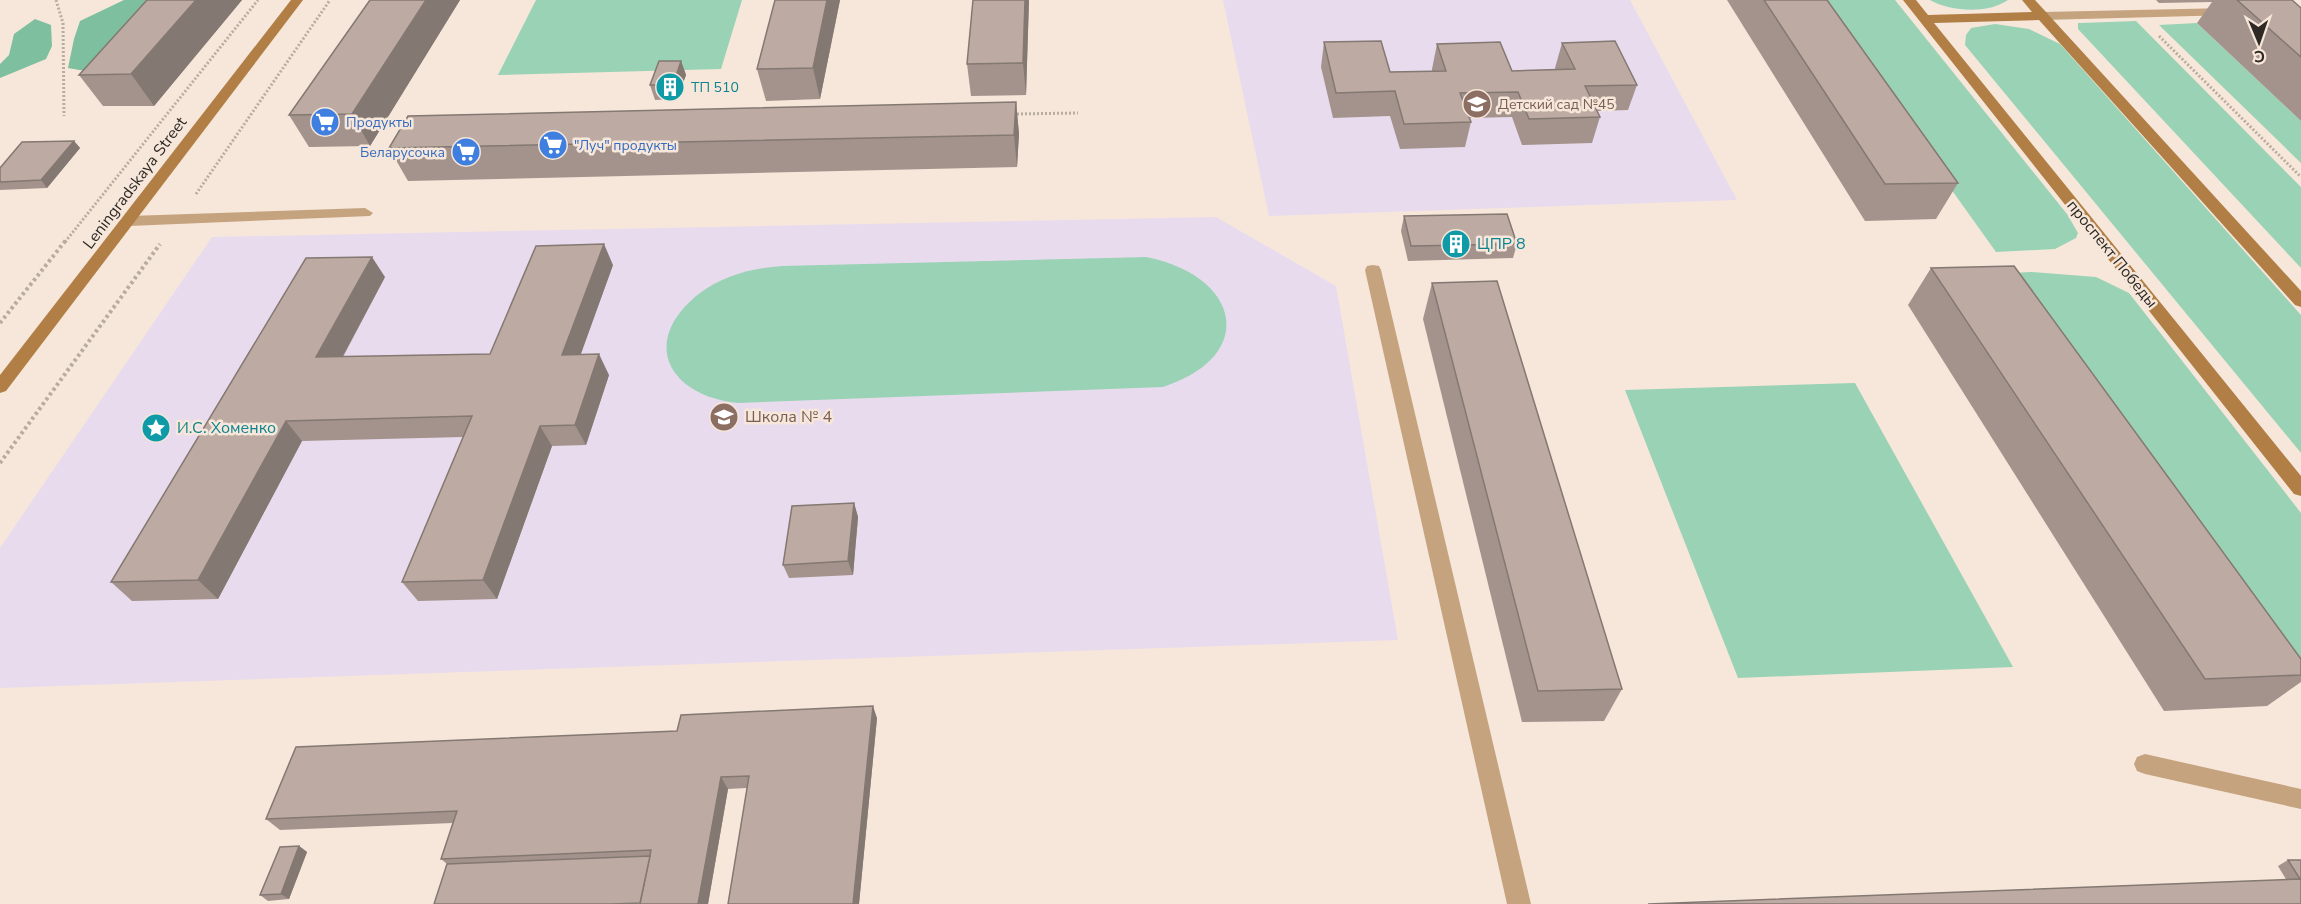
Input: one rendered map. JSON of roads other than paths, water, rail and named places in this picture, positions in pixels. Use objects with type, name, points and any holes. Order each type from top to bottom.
[{"type":"main road","name":"Leningradskaya Street","points":[[0,387],[297,0]]},
{"type":"main road","name":"проспект Победы","points":[[1909,0],[2301,489]]},
{"type":"main road","points":[[2028,0],[2301,301]]},
{"type":"main road","points":[[1924,19],[2043,16]]},
{"type":"lane","points":[[2043,16],[2238,12]]},
{"type":"lane","points":[[129,221],[365,213]]},
{"type":"lane","points":[[1373,270],[1519,904]]},
{"type":"lane","points":[[2145,764],[2301,799]]},
{"type":"place","name":"ТП 510","points":[[670,87]]},
{"type":"place","name":"Детский сад №45","points":[[1477,104]]},
{"type":"place","name":"Продукты","points":[[325,122]]},
{"type":"place","name":"\"Луч\" продукты","points":[[553,145]]},
{"type":"place","name":"Беларусочка","points":[[466,152]]},
{"type":"place","name":"ЦПР 8","points":[[1456,244]]},
{"type":"place","name":"Школа № 4","points":[[724,417]]},
{"type":"place","name":"И.С. Хоменко","points":[[156,428]]}]
